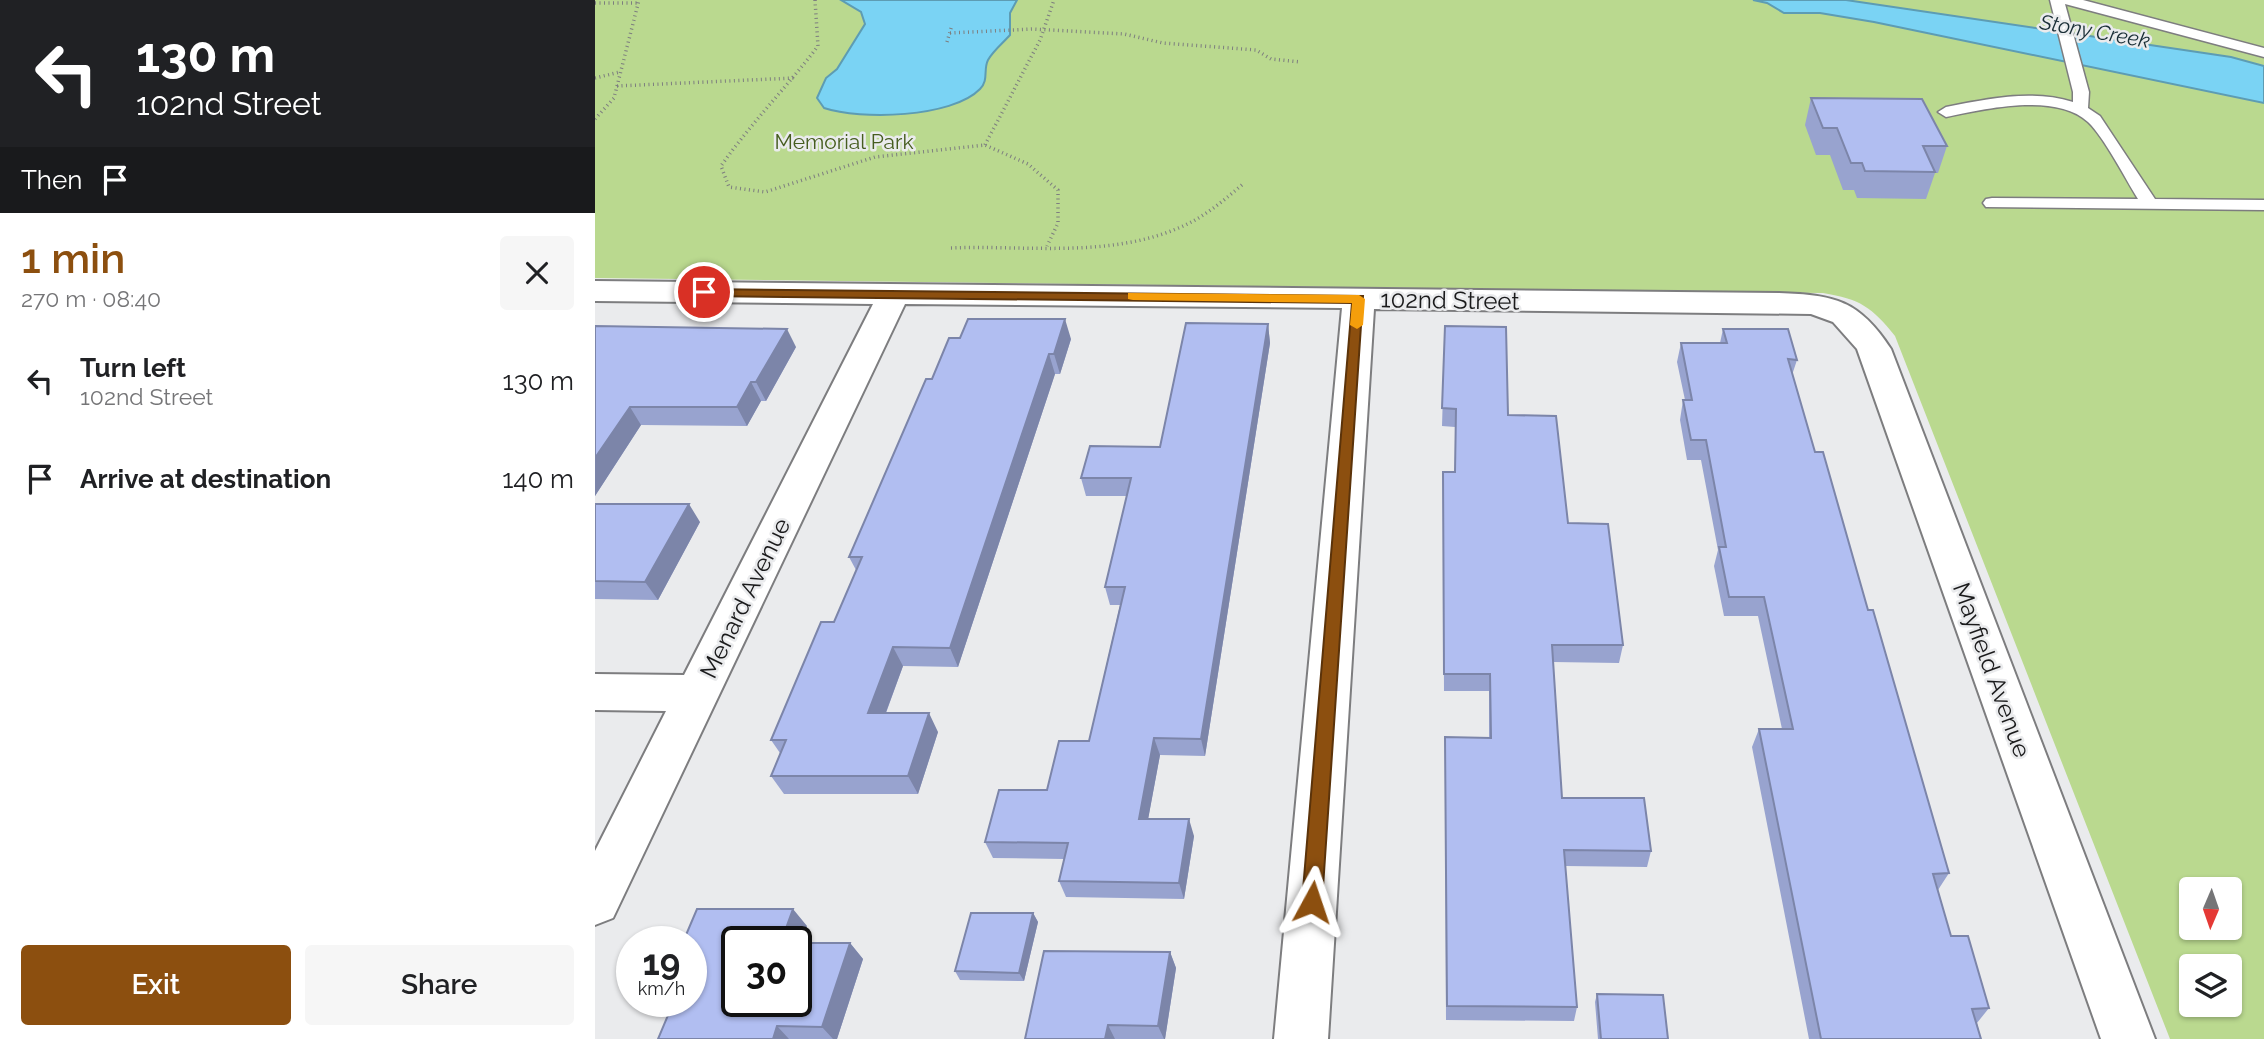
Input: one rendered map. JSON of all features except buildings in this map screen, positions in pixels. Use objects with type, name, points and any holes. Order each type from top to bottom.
[{"type":"street","name":"102nd Street","points":[[595,291],[1779,303],[1815,305],[1842,311]]},
{"type":"street","name":"Menard Avenue","points":[[595,902],[894,294]]},
{"type":"street","points":[[1301,1039],[1359,299]]},
{"type":"street","name":"Mayfield Avenue","points":[[1842,311],[1860,326],[1874,349],[2128,1039]]},
{"type":"street","points":[[595,692],[698,693]]},
{"type":"lane","points":[[2080,109],[2081,92],[2061,4],[2264,53]]},
{"type":"lane","points":[[1946,112],[2011,101],[2080,109],[2094,119],[2150,204]]},
{"type":"lane","points":[[1992,203],[2264,205]]},
{"type":"path","points":[[815,0],[818,46],[794,78],[746,130],[721,166],[729,187],[765,192],[875,157],[985,145],[1028,164],[1058,190],[1058,223],[1047,246]]},
{"type":"path","points":[[985,145],[1044,29],[1054,0]]},
{"type":"path","points":[[595,3],[639,1],[614,98],[595,119]]},
{"type":"path","points":[[947,42],[952,25]]},
{"type":"path","points":[[950,33],[1044,29],[1124,34],[1163,43],[1219,50],[1250,50],[1271,59],[1301,62]]},
{"type":"path","points":[[595,78],[620,72]]},
{"type":"path","points":[[617,86],[794,78]]},
{"type":"path","points":[[951,248],[1112,244],[1170,232],[1203,216],[1243,184]]},
{"type":"green space","name":"Memorial Park","points":[[595,0],[2264,0],[2264,1039],[2170,1039],[1895,336],[1864,306],[1847,298],[1823,293],[595,278]]},
{"type":"water","points":[[841,0],[1017,0],[1010,13],[1010,35],[988,60],[980,89],[967,99],[949,106],[928,111],[882,115],[824,108],[817,98],[826,78],[837,69],[865,24],[861,12]]},
{"type":"water","points":[[1753,0],[1846,0],[2231,57],[2264,66],[2264,103],[1874,22],[1820,13],[1784,13],[1767,3]]},
{"type":"slow traffic","points":[[1133,296],[1359,299],[1357,325]]},
{"type":"route","points":[[704,292],[1359,299],[1312,902]]},
{"type":"water label","name":"Stony Creek","points":[[2095,31]]}]
